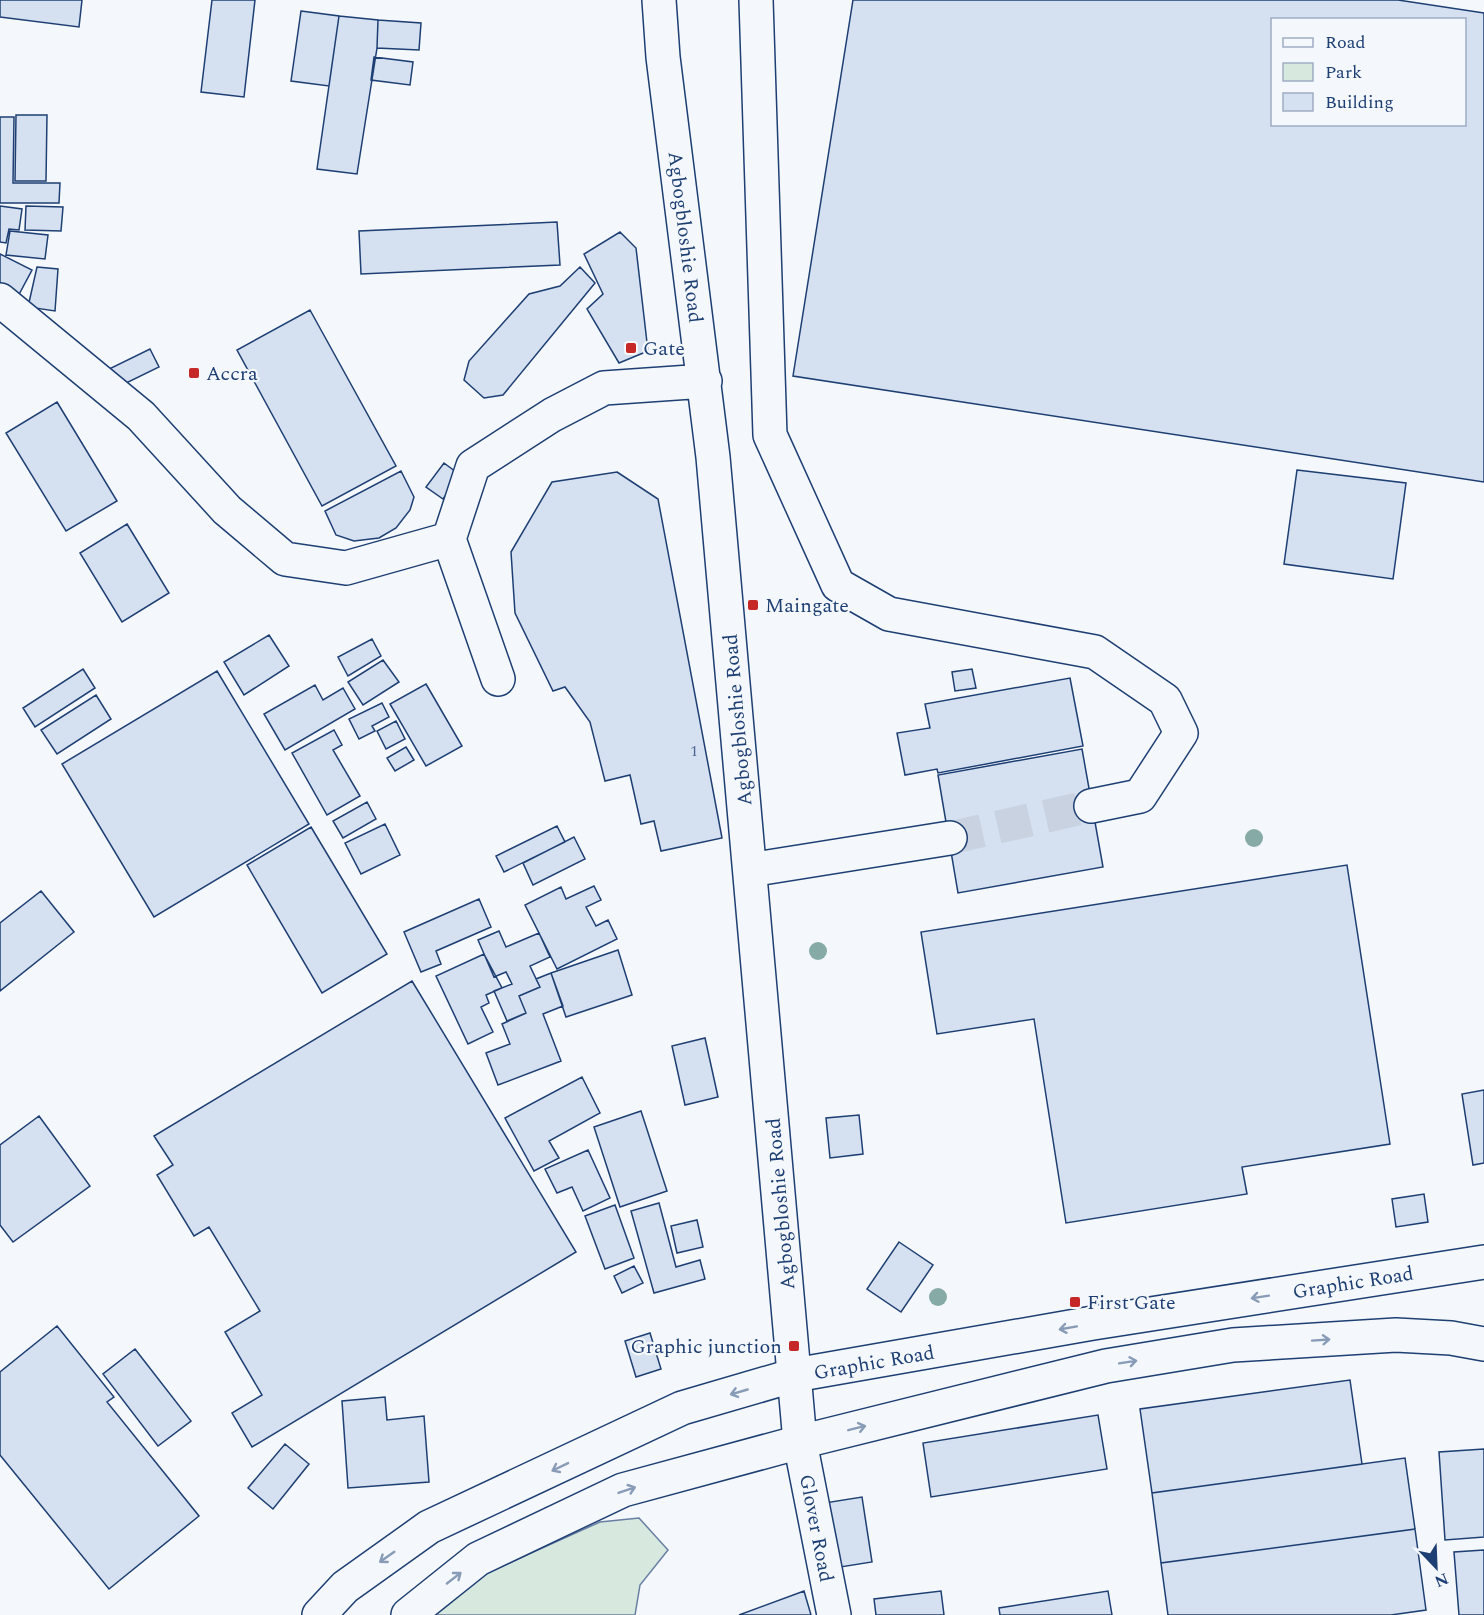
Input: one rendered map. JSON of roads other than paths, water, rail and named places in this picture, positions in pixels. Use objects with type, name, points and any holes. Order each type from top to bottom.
[{"type":"main road","name":"Agbogbloshie Road","points":[[659,0],[663,57],[705,381],[800,1442]]},
{"type":"main road","points":[[756,0],[770,435],[838,585],[889,614],[1095,652],[1165,700],[1181,733],[1140,796],[1091,806]]},
{"type":"main road","points":[[0,300],[141,416],[227,510],[285,560],[346,568],[449,539]]},
{"type":"main road","points":[[498,679],[449,539],[473,466],[552,415],[604,388],[705,381]]},
{"type":"main road","points":[[750,870],[950,838]]},
{"type":"main road","name":"Graphic Road","points":[[319,1615],[345,1587],[429,1527],[682,1408],[795,1375],[1093,1323],[1484,1262]]},
{"type":"main road","points":[[408,1615],[478,1559],[623,1490],[800,1442],[1106,1366],[1233,1345],[1396,1335],[1451,1338],[1484,1344]]},
{"type":"main road","name":"Glover Road","points":[[800,1442],[834,1615]]},
{"type":"tunnel","points":[[950,838],[1091,806]]},
{"type":"place","name":"Gate","points":[[631,348]]},
{"type":"place","name":"Accra","points":[[194,373]]},
{"type":"place","name":"Maingate","points":[[753,605]]},
{"type":"place","name":"First Gate","points":[[1075,1302]]},
{"type":"place","name":"Graphic junction","points":[[794,1346]]}]
